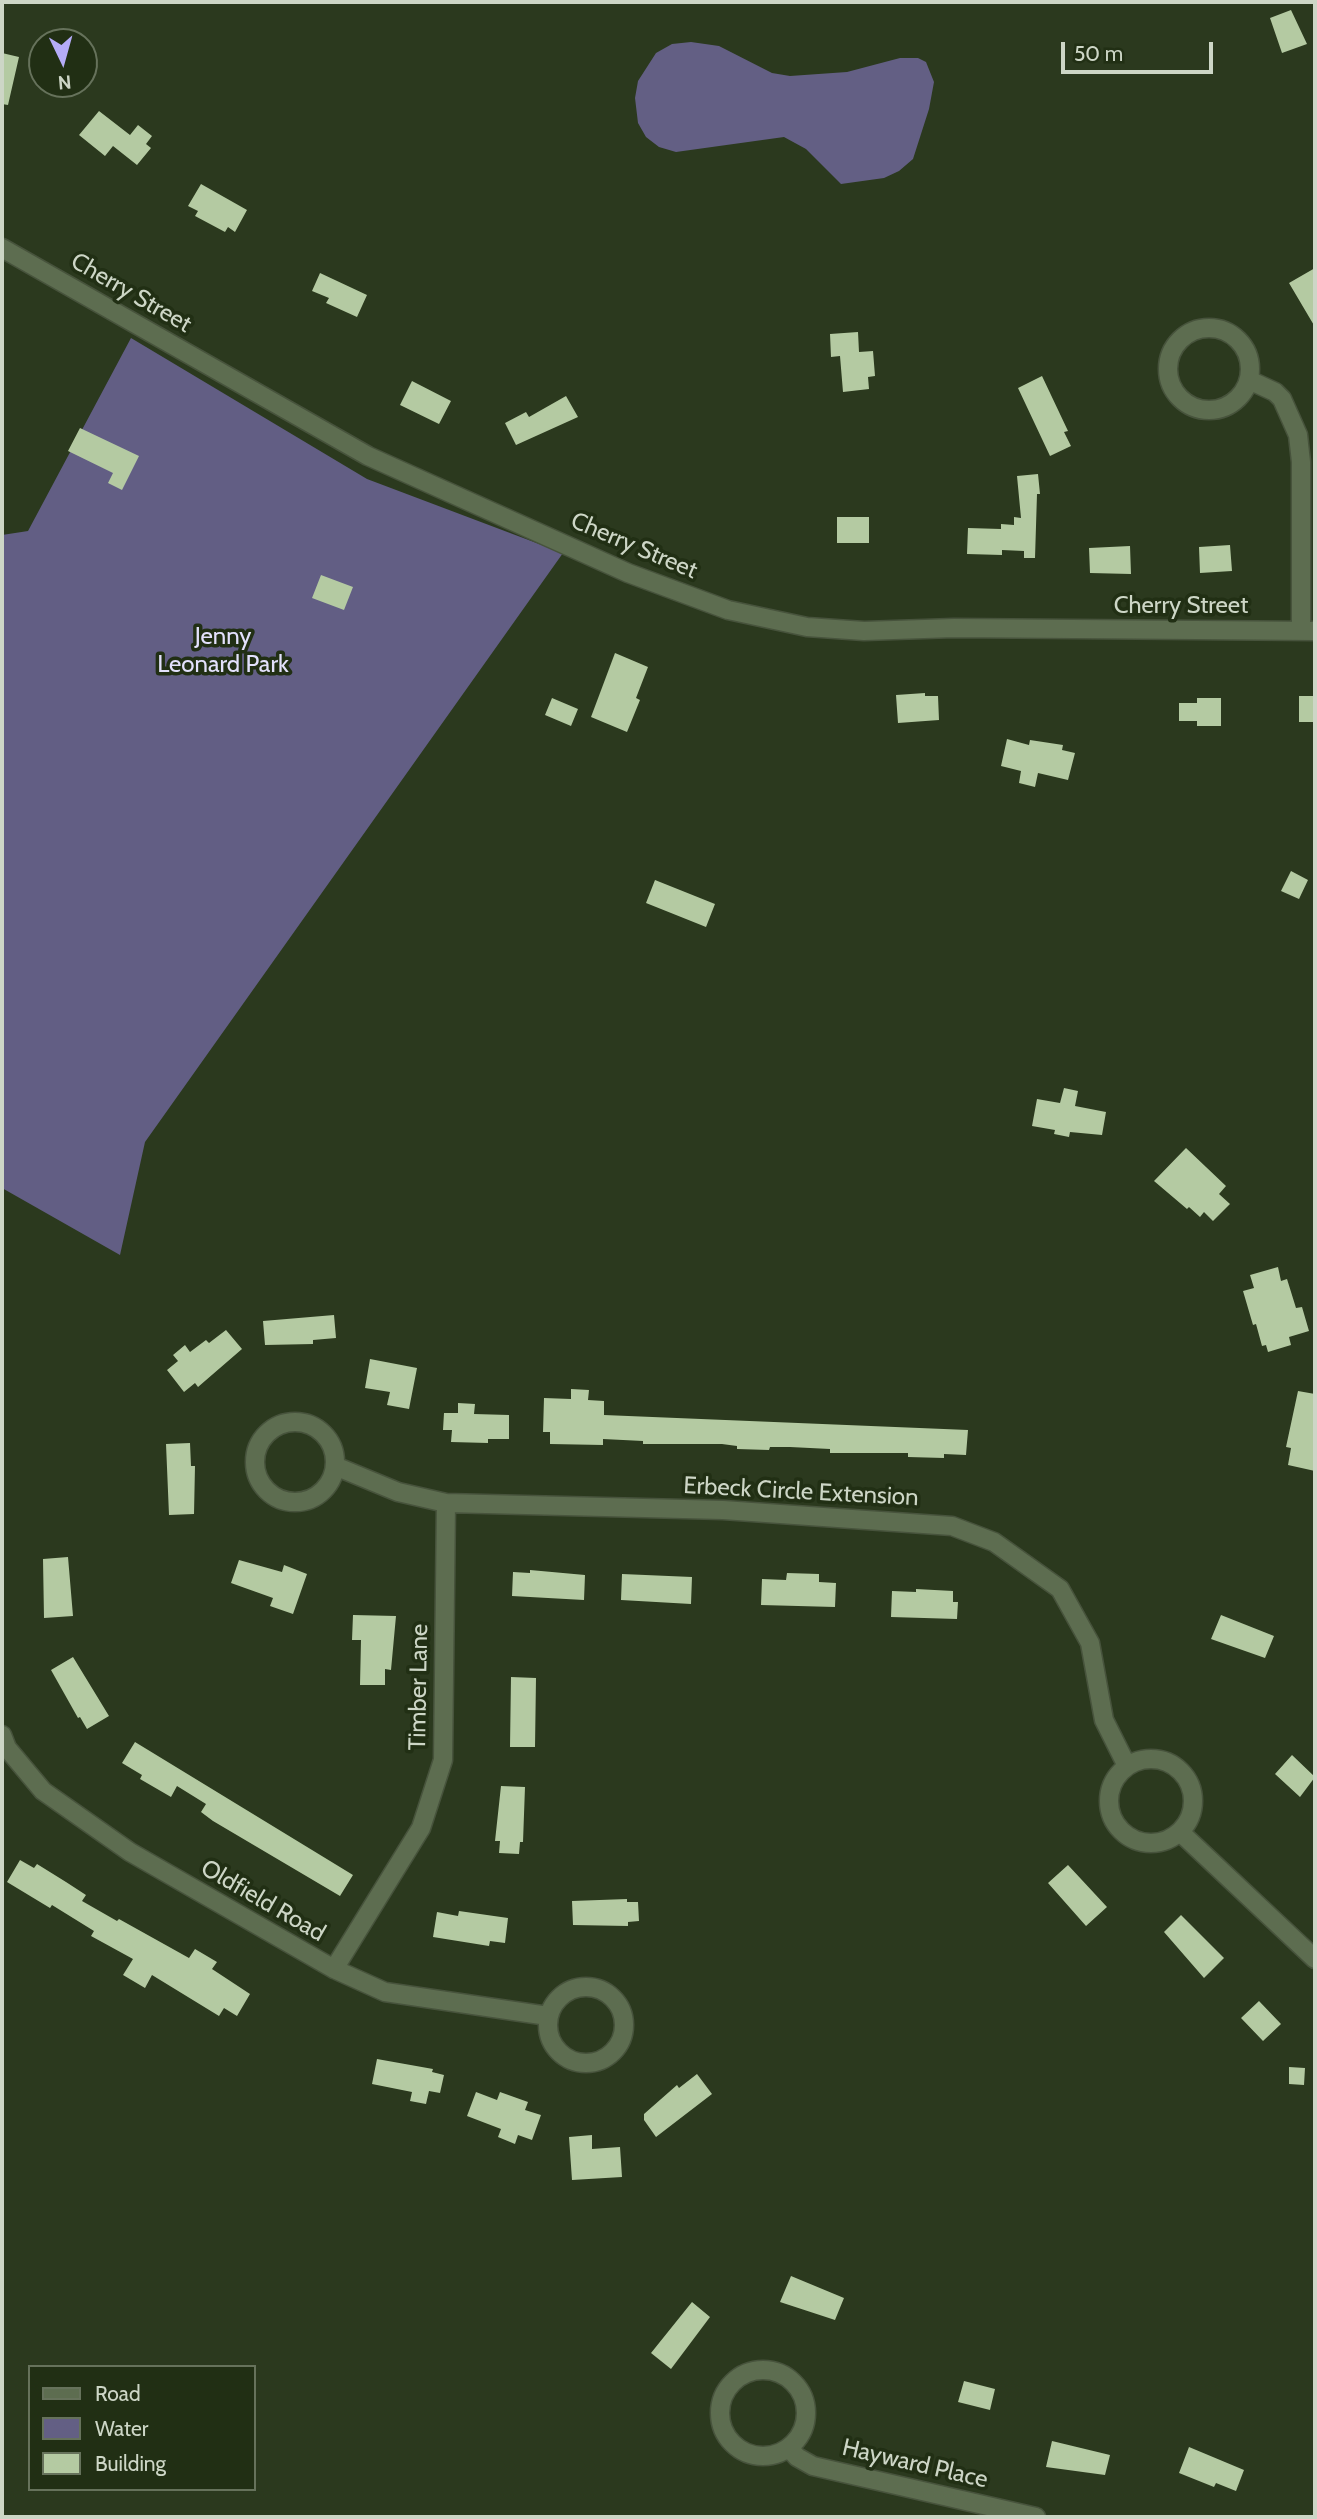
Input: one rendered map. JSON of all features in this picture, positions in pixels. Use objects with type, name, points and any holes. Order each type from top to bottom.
[{"type":"street","name":"Cherry Street","points":[[2,248],[368,456],[628,573],[728,610],[797,625],[864,631],[954,628],[1308,631]]},
{"type":"street","points":[[1205,328],[1219,330],[1242,346],[1250,366],[1248,380],[1242,393],[1232,403],[1219,409],[1198,409],[1180,398],[1171,386],[1169,358],[1175,346],[1191,332],[1205,328]]},
{"type":"street","points":[[1248,380],[1275,392],[1282,399],[1298,435],[1308,631]]},
{"type":"street","points":[[282,1424],[309,1424],[329,1440],[335,1465],[324,1489],[301,1501],[288,1501],[265,1488],[255,1465],[256,1452],[271,1430],[282,1424]]},
{"type":"street","name":"Erbeck Circle Extension","points":[[335,1465],[398,1492],[446,1503],[723,1510],[952,1526],[994,1542],[1060,1589],[1090,1643],[1104,1720],[1127,1766]]},
{"type":"street","name":"Timber Lane","points":[[334,1969],[421,1828],[443,1760],[446,1503]]},
{"type":"street","name":"Oldfield Road","points":[[2,1735],[7,1748],[43,1791],[54,1799],[130,1852],[334,1969],[385,1992],[548,2016]]},
{"type":"street","points":[[1149,1759],[1159,1760],[1184,1774],[1193,1800],[1191,1816],[1180,1832],[1163,1842],[1148,1843],[1131,1838],[1116,1825],[1109,1801],[1111,1788],[1127,1766],[1149,1759]]},
{"type":"street","points":[[1180,1832],[1315,1959]]},
{"type":"street","points":[[585,1986],[598,1988],[618,2003],[625,2027],[616,2050],[606,2058],[582,2064],[558,2052],[551,2042],[548,2016],[562,1995],[585,1986]]},
{"type":"street","points":[[766,2370],[778,2372],[788,2378],[803,2396],[806,2419],[803,2430],[789,2448],[778,2454],[754,2456],[742,2452],[725,2435],[720,2424],[721,2401],[726,2390],[743,2374],[766,2370]]},
{"type":"street","name":"Hayward Place","points":[[789,2448],[797,2458],[813,2466],[1036,2517]]},
{"type":"green space","name":"Jenny Leonard Park","points":[[131,338],[367,479],[563,553],[145,1142],[120,1255],[2,1188],[2,535],[28,531]]},
{"type":"water","points":[[691,42],[719,46],[772,73],[790,76],[847,72],[900,58],[918,58],[926,62],[934,82],[929,109],[913,159],[899,171],[884,178],[841,184],[806,149],[784,137],[676,152],[659,147],[646,137],[638,123],[635,98],[638,81],[656,53],[672,44]]},
{"type":"building","points":[[1291,10],[1307,44],[1282,53],[1270,18]]},
{"type":"building","points":[[2,53],[19,57],[8,105],[2,104]]},
{"type":"building","points":[[99,111],[130,135],[138,125],[152,136],[146,144],[151,148],[137,165],[113,146],[105,156],[79,135]]},
{"type":"building","points":[[201,184],[247,210],[235,232],[228,227],[225,232],[195,216],[198,211],[188,206]]},
{"type":"building","points":[[1315,268],[1315,327],[1289,283]]},
{"type":"building","points":[[320,273],[367,295],[357,317],[326,303],[329,298],[312,291]]},
{"type":"building","points":[[858,332],[859,352],[873,351],[875,376],[868,377],[869,389],[843,392],[840,356],[831,357],[830,334]]},
{"type":"building","points":[[1042,376],[1068,431],[1064,432],[1071,446],[1050,456],[1018,388]]},
{"type":"building","points":[[412,381],[451,401],[439,424],[400,405]]},
{"type":"building","points":[[566,396],[578,417],[516,445],[505,423],[526,412],[529,417]]},
{"type":"building","points":[[80,428],[139,456],[122,490],[108,483],[113,473],[68,451]]},
{"type":"building","points":[[1038,474],[1040,494],[1037,494],[1035,558],[1024,558],[1024,551],[1002,550],[1002,555],[967,554],[968,528],[1001,529],[1001,524],[1014,525],[1014,517],[1021,518],[1017,476]]},
{"type":"building","points":[[837,517],[869,517],[869,543],[837,543]]},
{"type":"building","points":[[1230,545],[1232,571],[1200,573],[1199,547]]},
{"type":"building","points":[[1130,546],[1131,574],[1090,573],[1089,548]]},
{"type":"building","points":[[321,575],[353,587],[344,610],[312,598]]},
{"type":"building","points":[[615,653],[648,667],[636,698],[640,700],[627,732],[591,717]]},
{"type":"building","points":[[925,693],[925,696],[938,696],[939,720],[898,723],[896,695]]},
{"type":"building","points":[[1299,696],[1315,696],[1315,722],[1299,722]]},
{"type":"building","points":[[552,698],[578,709],[571,726],[545,715]]},
{"type":"building","points":[[1197,698],[1221,698],[1221,726],[1197,726],[1197,721],[1179,721],[1179,703],[1197,703]]},
{"type":"building","points":[[1007,739],[1029,745],[1030,740],[1063,745],[1062,750],[1075,753],[1068,780],[1038,773],[1035,787],[1019,783],[1021,771],[1001,766]]},
{"type":"building","points":[[1291,871],[1308,880],[1299,899],[1281,891]]},
{"type":"building","points":[[655,880],[715,904],[706,927],[646,903]]},
{"type":"building","points":[[1064,1088],[1078,1091],[1075,1106],[1106,1112],[1102,1135],[1070,1132],[1069,1137],[1054,1134],[1055,1130],[1032,1126],[1037,1099],[1060,1103]]},
{"type":"building","points":[[1186,1148],[1226,1186],[1219,1194],[1230,1204],[1213,1221],[1204,1212],[1200,1217],[1189,1207],[1187,1209],[1154,1181]]},
{"type":"building","points":[[1278,1267],[1281,1281],[1287,1279],[1296,1308],[1302,1307],[1309,1331],[1289,1337],[1291,1345],[1268,1352],[1266,1345],[1262,1346],[1256,1324],[1253,1325],[1243,1291],[1254,1288],[1250,1275]]},
{"type":"building","points":[[334,1315],[336,1338],[313,1340],[313,1344],[265,1345],[263,1321]]},
{"type":"building","points":[[226,1330],[242,1349],[198,1387],[195,1383],[184,1392],[167,1370],[178,1361],[173,1355],[185,1345],[190,1352],[206,1340],[209,1343]]},
{"type":"building","points":[[370,1359],[417,1368],[409,1409],[387,1405],[390,1392],[365,1388]]},
{"type":"building","points":[[571,1389],[589,1390],[588,1400],[604,1401],[604,1415],[968,1430],[966,1455],[944,1454],[944,1458],[908,1457],[908,1453],[830,1453],[830,1449],[790,1447],[770,1447],[769,1450],[737,1449],[737,1446],[722,1444],[643,1444],[643,1441],[603,1439],[603,1445],[550,1444],[550,1432],[543,1432],[544,1398],[571,1399]]},
{"type":"building","points":[[1298,1391],[1315,1394],[1315,1471],[1288,1465],[1291,1448],[1286,1447]]},
{"type":"building","points":[[458,1403],[475,1404],[474,1414],[509,1415],[509,1439],[488,1439],[488,1443],[451,1442],[452,1430],[443,1430],[444,1413],[458,1413]]},
{"type":"building","points":[[190,1443],[191,1466],[195,1466],[194,1514],[169,1515],[166,1444]]},
{"type":"building","points":[[68,1557],[73,1616],[44,1618],[43,1559]]},
{"type":"building","points":[[239,1560],[282,1572],[284,1565],[307,1574],[293,1614],[270,1606],[273,1598],[231,1583]]},
{"type":"building","points":[[530,1570],[585,1575],[584,1600],[512,1596],[513,1572],[530,1573]]},
{"type":"building","points":[[787,1573],[819,1574],[819,1582],[836,1583],[835,1607],[761,1605],[762,1579],[786,1580]]},
{"type":"building","points":[[622,1574],[692,1577],[691,1604],[621,1600]]},
{"type":"building","points":[[916,1589],[953,1591],[953,1602],[958,1602],[957,1619],[891,1617],[892,1591],[916,1592]]},
{"type":"building","points":[[353,1615],[396,1616],[391,1670],[385,1669],[385,1685],[360,1685],[361,1640],[352,1640]]},
{"type":"building","points":[[1221,1615],[1274,1636],[1265,1658],[1211,1639]]},
{"type":"building","points":[[73,1657],[109,1716],[87,1729],[51,1670]]},
{"type":"building","points":[[511,1677],[536,1678],[535,1747],[510,1747]]},
{"type":"building","points":[[135,1742],[353,1875],[340,1896],[213,1821],[201,1812],[206,1804],[177,1786],[171,1797],[140,1779],[142,1775],[122,1763]]},
{"type":"building","points":[[1292,1755],[1315,1777],[1300,1797],[1275,1774]]},
{"type":"building","points":[[501,1786],[525,1787],[523,1842],[520,1842],[519,1854],[499,1853],[500,1841],[495,1841]]},
{"type":"building","points":[[20,1860],[34,1868],[37,1864],[66,1882],[86,1895],[82,1901],[117,1921],[119,1919],[189,1958],[195,1949],[217,1962],[212,1969],[250,1994],[237,2016],[224,2008],[219,2016],[152,1975],[145,1988],[123,1975],[133,1959],[91,1936],[94,1931],[52,1905],[50,1908],[7,1882]]},
{"type":"building","points":[[1068,1865],[1107,1907],[1086,1926],[1048,1883]]},
{"type":"building","points":[[627,1899],[627,1902],[638,1902],[639,1921],[628,1922],[628,1926],[573,1925],[572,1901]]},
{"type":"building","points":[[459,1911],[508,1918],[505,1943],[490,1941],[489,1946],[433,1937],[437,1912],[458,1916]]},
{"type":"building","points":[[1181,1915],[1224,1958],[1204,1978],[1164,1932]]},
{"type":"building","points":[[1259,2001],[1281,2024],[1263,2041],[1241,2018]]},
{"type":"building","points":[[377,2059],[433,2069],[432,2072],[444,2075],[440,2093],[429,2091],[426,2104],[410,2101],[412,2092],[372,2084]]},
{"type":"building","points":[[1289,2067],[1305,2068],[1304,2085],[1289,2084]]},
{"type":"building","points":[[697,2074],[712,2094],[656,2137],[644,2120],[644,2114],[677,2085],[679,2088]]},
{"type":"building","points":[[476,2092],[497,2100],[500,2092],[528,2102],[525,2110],[541,2115],[532,2140],[518,2135],[515,2144],[498,2137],[501,2129],[467,2116]]},
{"type":"building","points":[[592,2135],[592,2149],[620,2147],[622,2177],[572,2180],[569,2137]]},
{"type":"building","points":[[791,2276],[844,2298],[835,2320],[780,2302]]},
{"type":"building","points":[[692,2302],[710,2317],[671,2369],[651,2353]]},
{"type":"building","points":[[964,2381],[995,2389],[990,2410],[958,2402]]},
{"type":"building","points":[[1052,2441],[1110,2455],[1105,2475],[1046,2467]]},
{"type":"building","points":[[1189,2447],[1244,2470],[1236,2491],[1216,2483],[1214,2487],[1179,2473]]}]
